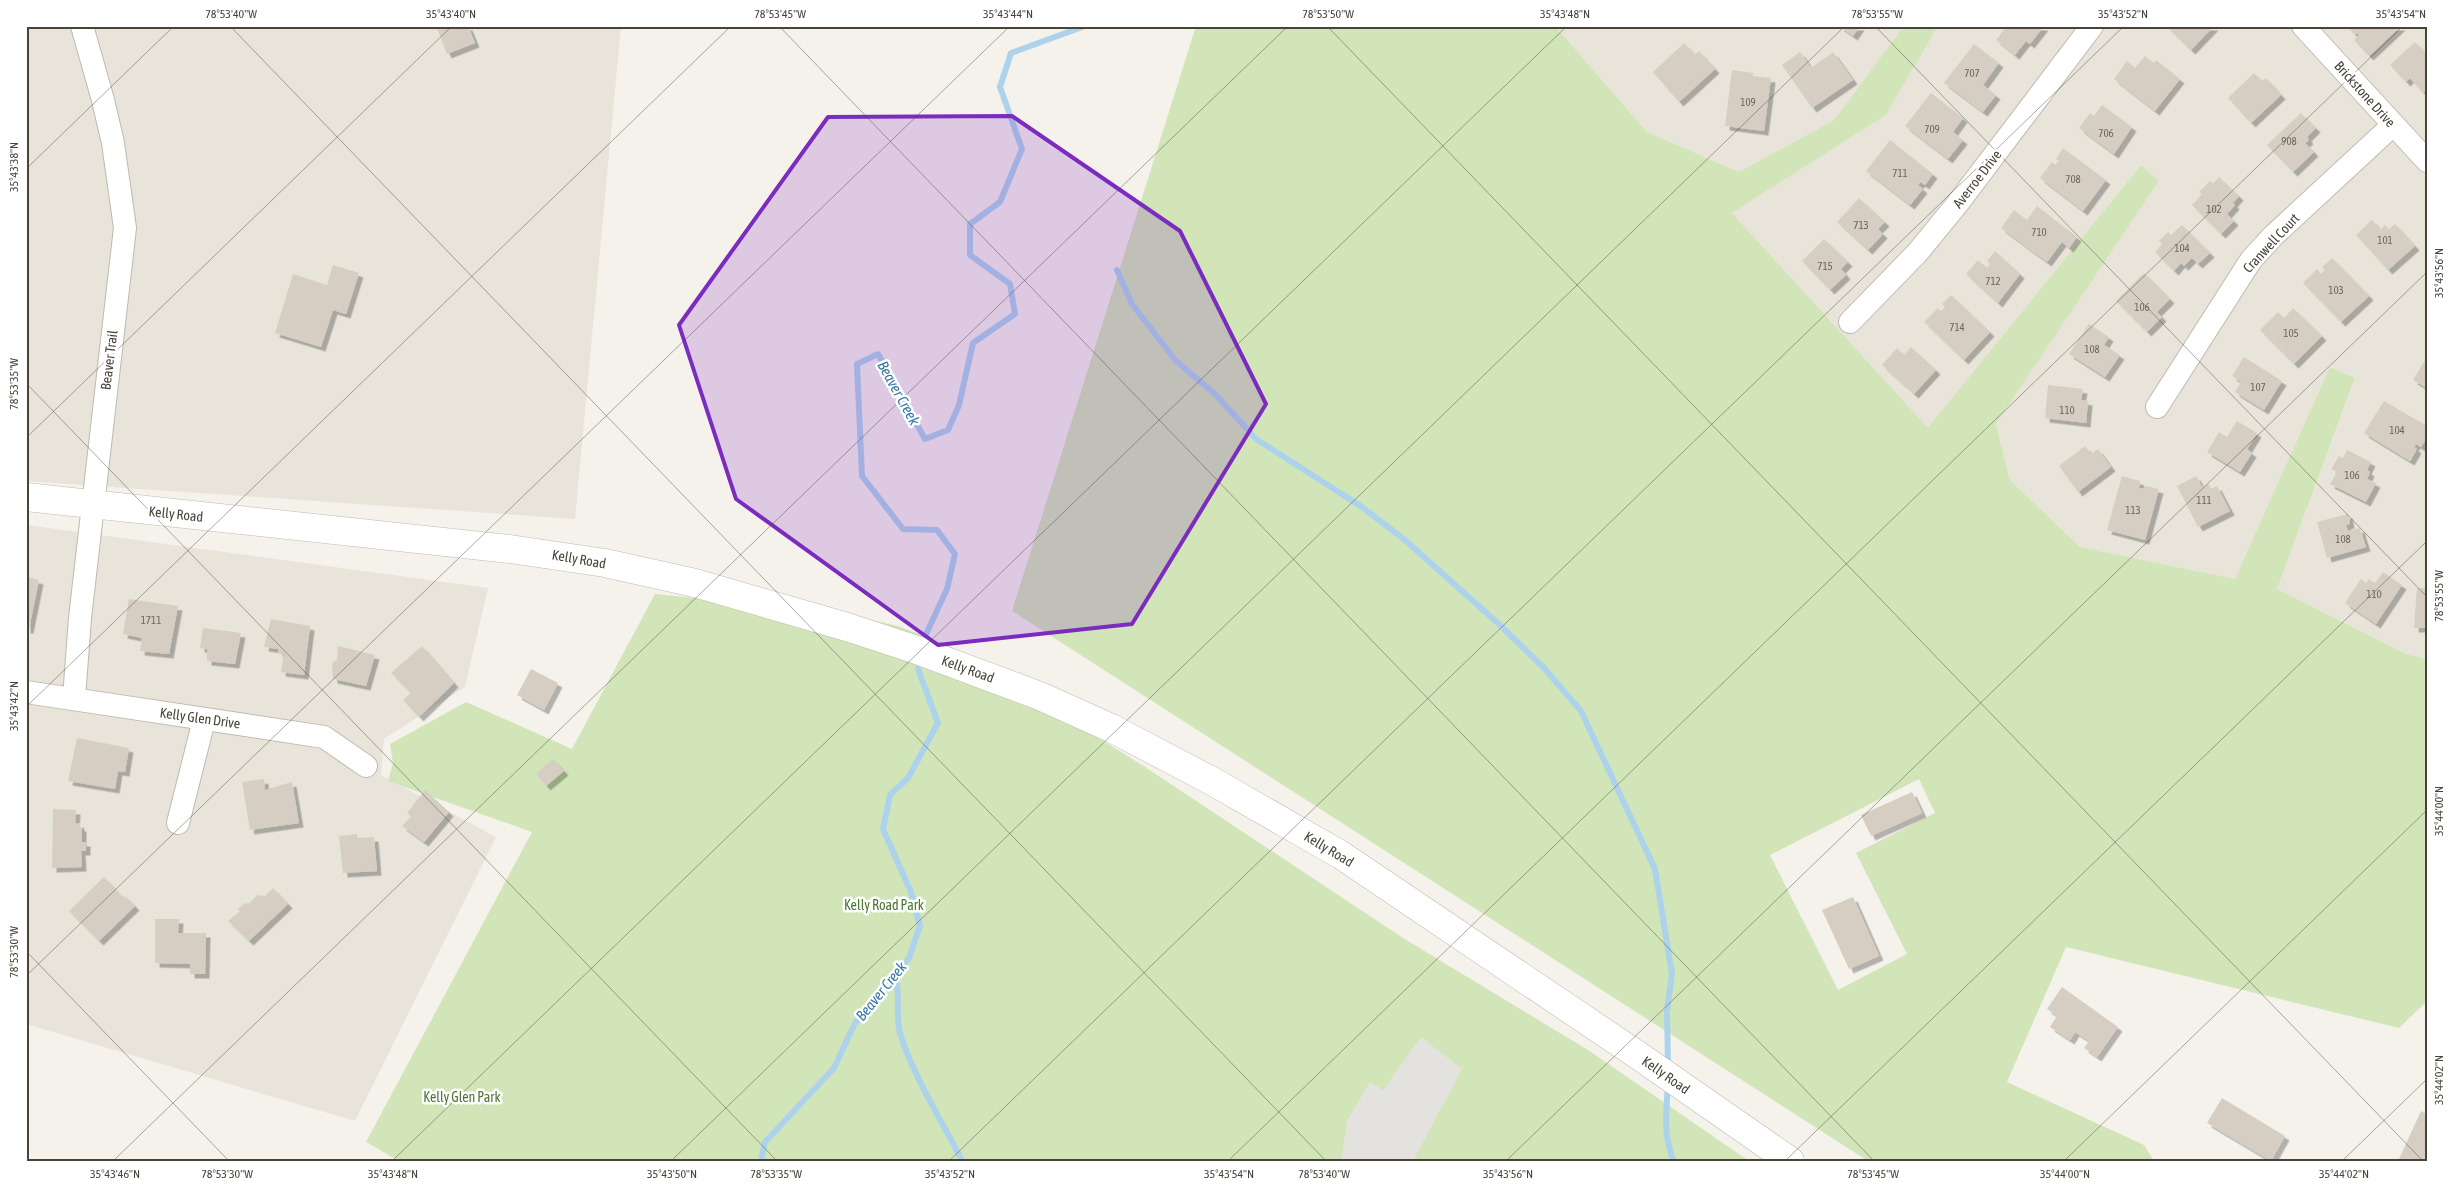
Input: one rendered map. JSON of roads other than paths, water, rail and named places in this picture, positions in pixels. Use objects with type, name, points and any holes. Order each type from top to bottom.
[{"type":"street","name":"Beaver Trail","points":[[74,698],[93,506],[125,228],[113,143],[104,100],[82,26]]},
{"type":"street","name":"Averroe Drive","points":[[1850,322],[1918,252],[1958,204],[2092,26]]},
{"type":"street","name":"Brickstone Drive","points":[[2303,26],[2427,161]]},
{"type":"street","name":"Cranwell Court","points":[[2157,406],[2251,260],[2273,236],[2393,124]]},
{"type":"street","name":"Kelly Road","points":[[26,497],[93,506],[559,555],[695,583],[914,649],[1040,696],[1111,728],[1212,781],[1340,855],[1642,1058],[1790,1161]]},
{"type":"street","name":"Kelly Glen Drive","points":[[26,692],[324,737],[366,766]]},
{"type":"street","points":[[178,824],[204,720]]},
{"type":"waterway","name":"Beaver Creek","points":[[921,645],[947,589],[955,554],[937,530],[903,529],[862,476],[857,364],[878,354],[925,439],[948,430],[959,405],[973,343],[1015,314],[1010,284],[970,255],[970,224],[1000,202],[1022,149],[1000,87],[1011,53],[1085,26]]},
{"type":"waterway","points":[[1117,270],[1132,304],[1175,360],[1215,394],[1256,439],[1362,507],[1405,540],[1501,626],[1545,669],[1581,711],[1655,869],[1672,974],[1667,1011],[1668,1066]]},
{"type":"waterway","name":"Beaver Creek","points":[[761,1161],[765,1142],[834,1068],[855,1023],[909,958],[920,926],[911,892],[883,829],[890,795],[908,778],[938,723],[918,669]]},
{"type":"waterway","points":[[895,977],[898,991],[900,1033],[906,1050],[920,1082],[962,1161]]},
{"type":"waterway","points":[[1668,1086],[1667,1134],[1674,1161]]},
{"type":"park label","name":"Kelly Road Park","points":[[884,905]]},
{"type":"park label","name":"Kelly Glen Park","points":[[462,1097]]}]
